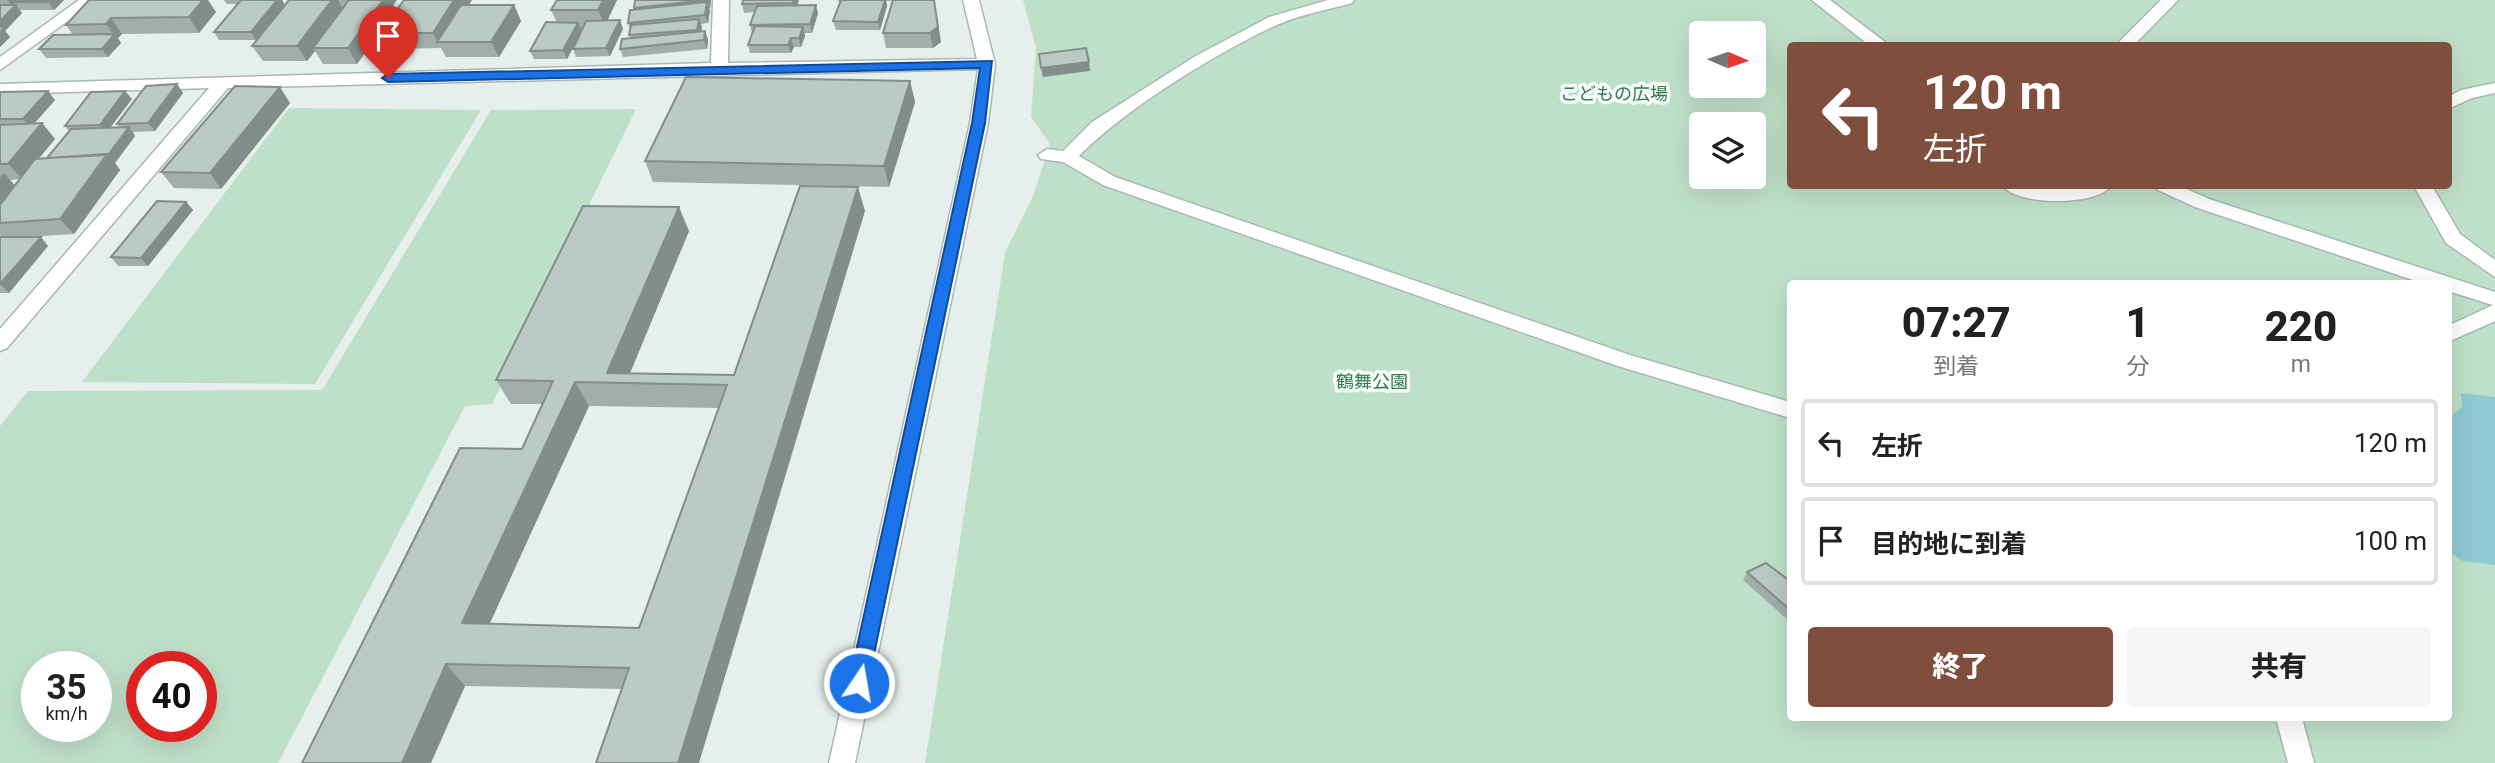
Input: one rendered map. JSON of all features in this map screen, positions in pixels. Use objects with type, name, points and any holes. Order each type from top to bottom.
[{"type":"street","points":[[0,65],[89,0]]},
{"type":"street","points":[[719,68],[721,0]]},
{"type":"street","points":[[842,763],[979,123],[987,64],[971,0]]},
{"type":"street","points":[[1286,0],[1319,7]]},
{"type":"street","points":[[1346,0],[1275,20],[1200,61],[1098,126],[1057,156],[1121,186],[1625,361],[1787,409]]},
{"type":"street","points":[[1820,0],[1875,42]]},
{"type":"street","points":[[2127,42],[2170,0]]},
{"type":"street","points":[[0,89],[719,68],[987,64]]},
{"type":"street","points":[[0,343],[8,324],[223,83]]},
{"type":"street","points":[[2452,102],[2467,94],[2495,88]]},
{"type":"street","points":[[2023,189],[2046,195],[2071,195],[2092,189]]},
{"type":"street","points":[[2172,189],[2202,203],[2436,280]]},
{"type":"street","points":[[2425,189],[2454,238],[2495,270]]},
{"type":"street","points":[[2452,285],[2495,299]]},
{"type":"street","points":[[2452,333],[2495,312]]},
{"type":"street","points":[[2290,721],[2301,763]]},
{"type":"green space","name":"鶴舞公園","points":[[1023,0],[2495,0],[2495,763],[925,763],[1005,253],[1033,196],[1050,144],[1031,117],[1036,48]]},
{"type":"green space","points":[[289,108],[481,110],[315,384],[82,382]]},
{"type":"green space","points":[[636,109],[492,404],[465,406],[278,763],[0,763],[0,426],[28,391],[322,390],[491,110]]},
{"type":"water","points":[[2461,393],[2495,397],[2495,565],[2463,561],[2452,554],[2452,416],[2462,407]]},
{"type":"building","points":[[15,0],[50,0],[13,2]]},
{"type":"building","points":[[89,0],[203,0],[189,17],[111,18],[106,24],[66,25]]},
{"type":"building","points":[[241,0],[277,0],[251,32],[214,32]]},
{"type":"building","points":[[289,0],[332,0],[297,46],[252,46]]},
{"type":"building","points":[[349,0],[383,0],[348,48],[313,48]]},
{"type":"building","points":[[404,0],[454,0],[433,33],[380,33]]},
{"type":"building","points":[[557,0],[603,0],[598,10],[551,10]]},
{"type":"building","points":[[635,0],[707,0],[634,8]]},
{"type":"building","points":[[743,0],[794,0],[793,3],[742,4]]},
{"type":"building","points":[[841,0],[885,0],[878,22],[833,21]]},
{"type":"building","points":[[893,0],[934,0],[938,27],[930,33],[883,33]]},
{"type":"building","points":[[707,2],[705,15],[628,23],[630,10]]},
{"type":"building","points":[[0,5],[16,5],[0,21]]},
{"type":"building","points":[[461,5],[514,5],[491,42],[437,42]]},
{"type":"building","points":[[816,5],[810,24],[750,25],[757,6]]},
{"type":"building","points":[[699,19],[697,30],[629,35],[631,25]]},
{"type":"building","points":[[620,20],[606,48],[573,49],[586,21]]},
{"type":"building","points":[[546,22],[578,23],[563,50],[530,51]]},
{"type":"building","points":[[755,26],[803,27],[799,38],[791,38],[788,45],[748,45]]},
{"type":"building","points":[[705,31],[704,40],[620,49],[622,39]]},
{"type":"building","points":[[115,34],[102,49],[39,49],[53,35]]},
{"type":"building","points":[[1086,48],[1089,62],[1041,68],[1039,54]]},
{"type":"building","points":[[686,77],[910,81],[884,166],[645,161]]},
{"type":"building","points":[[177,84],[148,123],[117,124],[146,86]]},
{"type":"building","points":[[235,86],[280,87],[210,173],[161,172]]},
{"type":"building","points":[[48,91],[23,119],[0,119],[0,92]]},
{"type":"building","points":[[125,91],[100,125],[65,126],[91,92]]},
{"type":"building","points":[[42,123],[8,164],[0,164],[0,125]]},
{"type":"building","points":[[129,127],[108,155],[47,158],[71,129]]},
{"type":"building","points":[[107,154],[60,219],[0,223],[0,205],[35,159]]},
{"type":"building","points":[[800,186],[858,187],[678,763],[596,763],[629,668],[446,664],[402,763],[302,763],[460,448],[522,449],[553,381],[496,380],[583,206],[679,207],[607,373],[734,375]],"holes":[[[575,382],[727,385],[639,628],[462,623]]]},
{"type":"building","points":[[157,201],[186,202],[141,258],[111,257]]},
{"type":"building","points":[[0,237],[41,237],[0,284]]},
{"type":"building","points":[[1766,563],[1787,579],[1787,607],[1747,572]]},
{"type":"route","points":[[388,78],[719,68],[987,64],[979,123],[859,683]]},
{"type":"park label","name":"こどもの広場","points":[[1614,93]]}]
